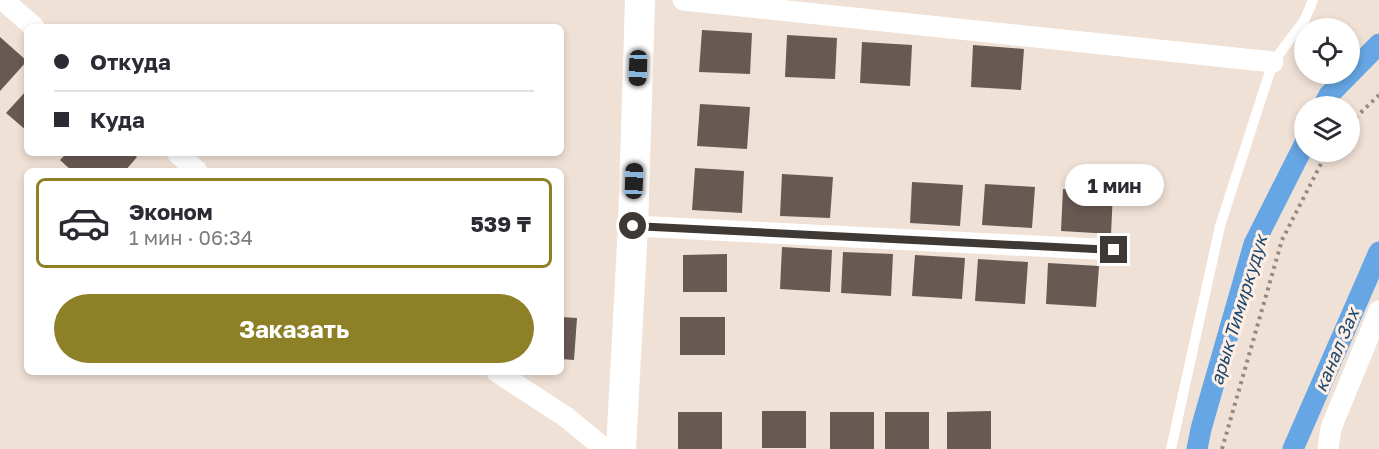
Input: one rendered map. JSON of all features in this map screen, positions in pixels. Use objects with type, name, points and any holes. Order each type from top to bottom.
[{"type":"main road","points":[[621,449],[633,226],[640,0]]},
{"type":"street","points":[[3,0],[31,24]]},
{"type":"street","points":[[683,0],[1273,62]]},
{"type":"street","points":[[180,156],[194,168]]},
{"type":"street","points":[[633,226],[1114,250]]},
{"type":"street","points":[[1328,449],[1331,428],[1379,311]]},
{"type":"street","points":[[502,375],[566,417],[605,449]]},
{"type":"lane","points":[[1171,449],[1220,226],[1273,62],[1304,21],[1313,0]]},
{"type":"path","points":[[1360,113],[1379,95]]},
{"type":"path","points":[[1222,449],[1282,240],[1322,162]]},
{"type":"building","points":[[702,30],[752,33],[750,74],[699,72]]},
{"type":"building","points":[[787,35],[837,38],[835,79],[785,77]]},
{"type":"building","points":[[0,37],[24,58],[24,64],[0,91]]},
{"type":"building","points":[[862,42],[912,45],[910,86],[860,83]]},
{"type":"building","points":[[973,45],[1024,49],[1021,90],[971,87]]},
{"type":"building","points":[[24,93],[24,128],[6,113]]},
{"type":"building","points":[[700,104],[750,107],[747,149],[697,146]]},
{"type":"building","points":[[64,156],[137,157],[128,168],[69,168],[60,160]]},
{"type":"building","points":[[695,168],[744,171],[742,213],[692,210]]},
{"type":"building","points":[[782,174],[833,177],[830,218],[780,216]]},
{"type":"building","points":[[912,182],[963,185],[960,226],[910,223]]},
{"type":"building","points":[[985,184],[1035,187],[1032,228],[982,225]]},
{"type":"building","points":[[1063,189],[1113,192],[1111,234],[1061,231]]},
{"type":"building","points":[[782,247],[832,250],[830,292],[780,289]]},
{"type":"building","points":[[843,252],[893,254],[891,296],[841,293]]},
{"type":"building","points":[[727,254],[727,292],[683,292],[683,255]]},
{"type":"building","points":[[915,255],[965,258],[962,299],[912,296]]},
{"type":"building","points":[[978,259],[1028,262],[1025,304],[975,301]]},
{"type":"building","points":[[1048,263],[1099,266],[1096,307],[1046,304]]},
{"type":"building","points":[[564,317],[577,318],[574,360],[564,359]]},
{"type":"building","points":[[680,317],[725,317],[725,355],[680,355]]},
{"type":"building","points":[[762,411],[806,411],[806,448],[762,448]]},
{"type":"building","points":[[991,411],[991,449],[947,449],[947,412]]},
{"type":"building","points":[[678,412],[722,412],[722,449],[678,449]]},
{"type":"building","points":[[830,412],[874,412],[874,449],[830,449]]},
{"type":"building","points":[[885,412],[929,412],[929,449],[885,449]]},
{"type":"waterway","name":"арык Тимиркудук","points":[[1328,96],[1379,44]]},
{"type":"waterway","name":"арык Тимиркудук","points":[[1197,449],[1254,244],[1295,162]]},
{"type":"waterway","name":"канал Зах","points":[[1293,449],[1379,252]]},
{"type":"route","points":[[633,226],[1114,250]]}]
